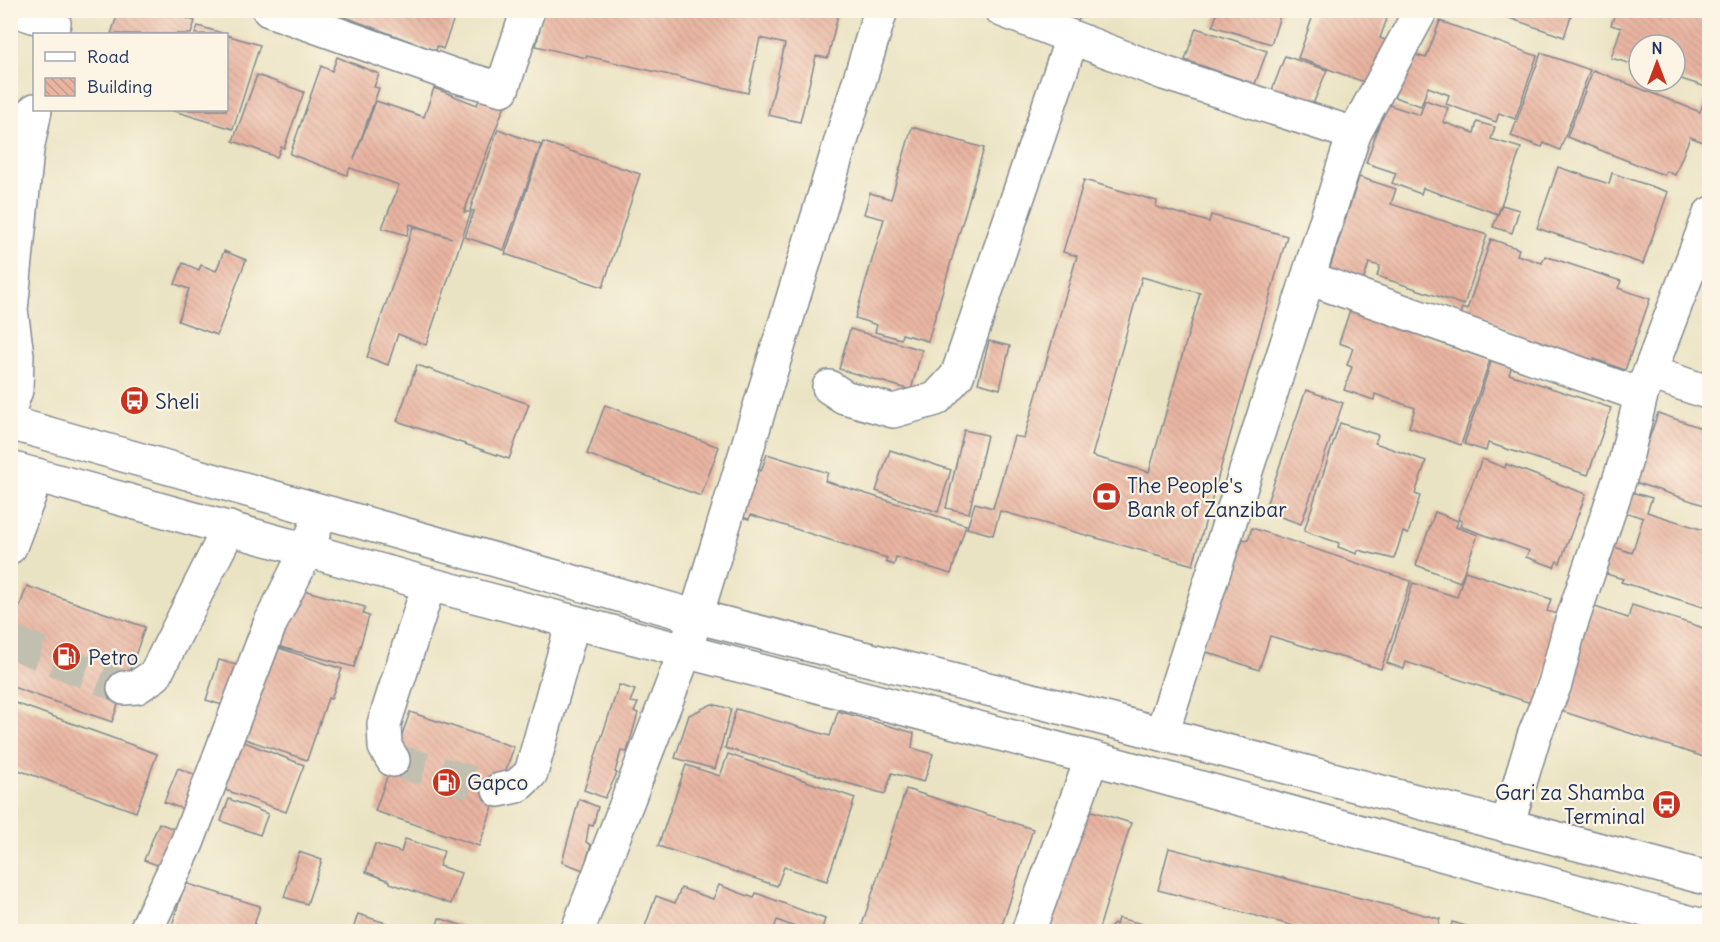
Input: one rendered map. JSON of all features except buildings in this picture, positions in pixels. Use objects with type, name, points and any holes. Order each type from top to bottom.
[{"type":"street","points":[[15,10],[54,23]]},
{"type":"street","points":[[269,10],[453,75],[502,89],[528,10]]},
{"type":"street","points":[[577,932],[685,652],[694,616],[881,10]]},
{"type":"street","points":[[1002,10],[1164,73],[1354,134]]},
{"type":"street","points":[[1162,734],[1354,134],[1420,10]]},
{"type":"street","points":[[829,387],[844,397],[893,411],[936,399],[957,376],[1072,38]]},
{"type":"street","points":[[10,408],[16,390],[17,355],[11,310],[27,150],[35,111]]},
{"type":"street","points":[[1507,825],[1534,736],[1555,684],[1569,630],[1625,463],[1646,384],[1710,214]]},
{"type":"street","points":[[1308,278],[1646,384],[1710,393]]},
{"type":"street","points":[[10,423],[694,616],[1162,734],[1710,879]]},
{"type":"street","points":[[10,548],[24,472],[429,584],[1092,758],[1710,928]]},
{"type":"street","points":[[145,932],[187,843],[270,624],[307,550],[321,512]]},
{"type":"street","points":[[124,688],[137,687],[154,675],[229,528]]},
{"type":"street","points":[[393,760],[385,747],[384,724],[429,584]]},
{"type":"street","points":[[499,790],[517,786],[531,772],[573,622]]},
{"type":"street","points":[[1028,932],[1092,758]]},
{"type":"tunnel","points":[[10,641],[124,688]]},
{"type":"tunnel","points":[[393,760],[499,790]]},
{"type":"place","name":"Sheli","points":[[134,401]]},
{"type":"place","name":"The People's Bank of Zanzibar","points":[[1106,497]]},
{"type":"place","name":"Petro","points":[[67,657]]},
{"type":"place","name":"Gapco","points":[[446,782]]},
{"type":"place","name":"Gari za Shamba Terminal","points":[[1666,804]]}]
